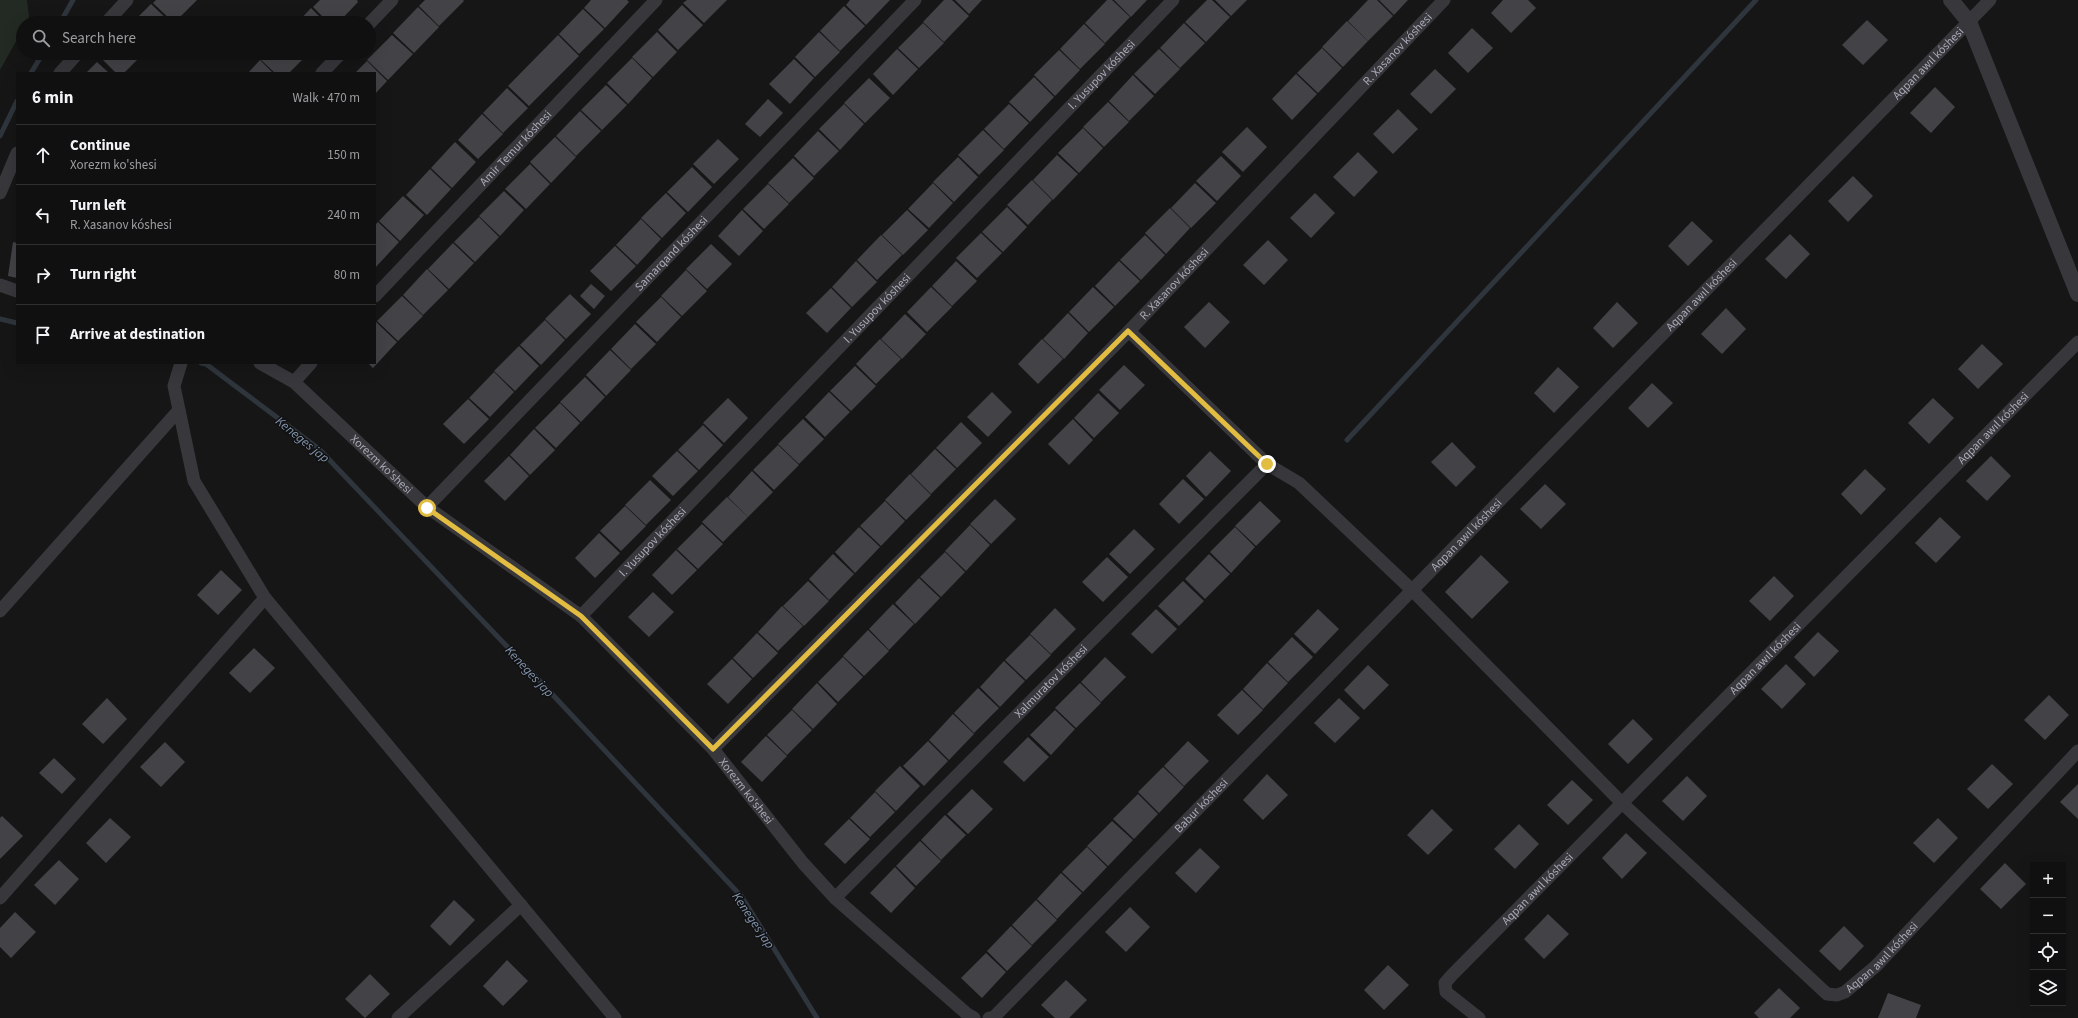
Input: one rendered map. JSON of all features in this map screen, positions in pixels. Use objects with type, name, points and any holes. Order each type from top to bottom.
[{"type":"street","points":[[112,16],[127,0]]},
{"type":"street","points":[[376,17],[392,0]]},
{"type":"street","name":"Amir Temur kóshesi","points":[[376,295],[656,0]]},
{"type":"street","name":"Samarqand kóshesi","points":[[427,508],[915,0]]},
{"type":"street","name":"I. Yusupov kóshesi","points":[[581,616],[1173,0]]},
{"type":"street","name":"R. Xasanov kóshesi","points":[[713,749],[1128,331],[1444,0]]},
{"type":"street","points":[[1951,0],[1969,22],[2078,294]]},
{"type":"street","name":"Aqpan awıl kóshesi","points":[[1412,590],[1990,0]]},
{"type":"street","points":[[61,72],[72,60]]},
{"type":"street","points":[[323,72],[334,60]]},
{"type":"street","points":[[0,193],[16,155]]},
{"type":"street","points":[[0,285],[16,291]]},
{"type":"street","points":[[1128,331],[1267,464],[1299,483],[1412,590],[1622,803]]},
{"type":"street","name":"Aqpan awıl kóshesi","points":[[1479,1018],[1446,992],[1445,983],[1452,975],[2078,342]]},
{"type":"street","points":[[181,364],[174,386],[194,481],[265,598],[615,1018]]},
{"type":"street","name":"Xorezm ko'shesi","points":[[262,364],[294,382],[427,508],[581,616],[713,749],[804,863],[835,898],[970,1016]]},
{"type":"street","points":[[294,382],[310,364]]},
{"type":"street","points":[[0,611],[179,410]]},
{"type":"street","name":"Xalmuratov kóshesi","points":[[835,898],[1267,464]]},
{"type":"street","name":"Babur kóshesi","points":[[989,1018],[994,1017],[1412,590]]},
{"type":"street","points":[[0,898],[265,598]]},
{"type":"street","name":"Aqpan awıl kóshesi","points":[[1622,803],[1827,994],[1837,995],[1845,992],[1876,966],[2078,751]]},
{"type":"street","points":[[398,1018],[520,905]]},
{"type":"shaded area","points":[[0,0],[27,0],[29,16],[16,16],[16,41],[0,70]]},
{"type":"building","points":[[156,0],[197,0],[181,16],[167,16],[153,3]]},
{"type":"building","points":[[320,0],[357,0],[358,2],[345,16],[322,16],[313,7]]},
{"type":"building","points":[[425,0],[464,1],[439,26],[419,6]]},
{"type":"building","points":[[591,0],[627,0],[629,2],[605,28],[584,8]]},
{"type":"building","points":[[687,0],[727,0],[704,23],[683,3]]},
{"type":"building","points":[[850,0],[890,0],[866,25],[846,5]]},
{"type":"building","points":[[944,0],[952,0],[969,16],[944,42],[923,22]]},
{"type":"building","points":[[955,0],[982,0],[969,14]]},
{"type":"building","points":[[1107,0],[1112,0],[1130,17],[1105,43],[1085,23]]},
{"type":"building","points":[[1114,0],[1147,0],[1131,17]]},
{"type":"building","points":[[1207,0],[1212,0],[1230,17],[1206,42],[1185,22]]},
{"type":"building","points":[[1215,0],[1247,0],[1231,16]]},
{"type":"building","points":[[1368,0],[1377,0],[1393,16],[1368,41],[1348,21]]},
{"type":"building","points":[[1379,0],[1408,0],[1394,15]]},
{"type":"building","points":[[1503,0],[1528,0],[1536,8],[1511,33],[1491,13]]},
{"type":"building","points":[[151,4],[164,16],[139,16]]},
{"type":"building","points":[[682,5],[703,25],[678,50],[658,30]]},
{"type":"building","points":[[844,6],[865,26],[840,51],[820,31]]},
{"type":"building","points":[[418,7],[439,27],[414,53],[393,33]]},
{"type":"building","points":[[311,8],[319,16],[304,16]]},
{"type":"building","points":[[583,9],[604,29],[579,54],[559,34]]},
{"type":"building","points":[[1867,20],[1888,40],[1863,65],[1842,45]]},
{"type":"building","points":[[1347,21],[1368,41],[1343,67],[1322,47]]},
{"type":"building","points":[[923,23],[944,43],[919,68],[898,48]]},
{"type":"building","points":[[1184,23],[1205,43],[1180,68],[1160,48]]},
{"type":"building","points":[[1084,24],[1105,44],[1080,69],[1060,49]]},
{"type":"building","points":[[1472,28],[1493,48],[1468,73],[1448,53]]},
{"type":"building","points":[[657,32],[677,52],[653,77],[632,57]]},
{"type":"building","points":[[819,32],[840,52],[815,77],[795,57]]},
{"type":"building","points":[[392,35],[413,54],[388,80],[367,60],[376,60],[376,51]]},
{"type":"building","points":[[558,35],[579,56],[529,106],[508,86]]},
{"type":"building","points":[[1322,48],[1342,68],[1318,93],[1297,73]]},
{"type":"building","points":[[897,49],[918,69],[893,95],[873,74]]},
{"type":"building","points":[[1159,49],[1180,69],[1155,94],[1134,74]]},
{"type":"building","points":[[1059,50],[1080,70],[1055,96],[1034,75]]},
{"type":"building","points":[[632,58],[652,78],[628,104],[607,83]]},
{"type":"building","points":[[794,59],[814,78],[790,104],[769,84]]},
{"type":"building","points":[[103,60],[137,60],[125,72],[115,72]]},
{"type":"building","points":[[260,60],[272,72],[249,72]]},
{"type":"building","points":[[261,60],[302,60],[290,72],[274,72]]},
{"type":"building","points":[[367,61],[387,81],[376,93],[376,72],[356,72]]},
{"type":"building","points":[[97,62],[108,72],[87,72]]},
{"type":"building","points":[[1435,69],[1456,89],[1431,114],[1410,94]]},
{"type":"building","points":[[1296,74],[1317,94],[1292,120],[1272,99]]},
{"type":"building","points":[[1133,75],[1154,96],[1129,121],[1109,101]]},
{"type":"building","points":[[1034,77],[1054,97],[1030,122],[1009,102]]},
{"type":"building","points":[[869,78],[890,98],[865,123],[844,103]]},
{"type":"building","points":[[606,85],[627,105],[602,130],[581,110]]},
{"type":"building","points":[[1935,87],[1955,107],[1931,133],[1910,113]]},
{"type":"building","points":[[507,88],[528,108],[503,133],[483,113]]},
{"type":"building","points":[[768,99],[783,113],[760,137],[745,124]]},
{"type":"building","points":[[1108,102],[1129,122],[1104,147],[1083,127]]},
{"type":"building","points":[[844,104],[864,124],[840,150],[819,129]]},
{"type":"building","points":[[1009,104],[1029,123],[1004,149],[984,129]]},
{"type":"building","points":[[1398,109],[1418,129],[1393,154],[1373,134]]},
{"type":"building","points":[[580,111],[601,131],[576,156],[556,136]]},
{"type":"building","points":[[482,114],[503,134],[478,159],[458,140]]},
{"type":"building","points":[[1247,127],[1267,147],[1243,172],[1222,152]]},
{"type":"building","points":[[1083,128],[1103,148],[1079,173],[1058,153]]},
{"type":"building","points":[[983,130],[1004,150],[979,175],[958,155]]},
{"type":"building","points":[[818,131],[839,151],[814,176],[794,156]]},
{"type":"building","points":[[555,137],[576,157],[551,183],[530,162]]},
{"type":"building","points":[[718,139],[739,159],[714,184],[693,164]]},
{"type":"building","points":[[455,142],[476,162],[452,188],[431,168]]},
{"type":"building","points":[[1358,152],[1378,172],[1354,197],[1333,177]]},
{"type":"building","points":[[1057,155],[1078,174],[1053,200],[1033,180]]},
{"type":"building","points":[[1221,156],[1241,176],[1217,201],[1196,181]]},
{"type":"building","points":[[958,157],[978,177],[954,202],[933,182]]},
{"type":"building","points":[[793,158],[814,178],[789,203],[768,183]]},
{"type":"building","points":[[530,164],[550,184],[526,209],[505,189]]},
{"type":"building","points":[[692,167],[712,187],[688,212],[667,192]]},
{"type":"building","points":[[430,169],[451,189],[427,215],[406,195]]},
{"type":"building","points":[[1853,176],[1873,196],[1848,222],[1828,201]]},
{"type":"building","points":[[1032,180],[1052,200],[1028,225],[1007,205]]},
{"type":"building","points":[[933,183],[953,203],[929,228],[908,209]]},
{"type":"building","points":[[1195,183],[1216,203],[1191,228],[1171,208]]},
{"type":"building","points":[[768,184],[789,204],[764,229],[743,209]]},
{"type":"building","points":[[504,191],[524,210],[500,236],[479,216]]},
{"type":"building","points":[[666,193],[686,213],[662,238],[641,218]]},
{"type":"building","points":[[1315,193],[1335,213],[1311,238],[1290,218]]},
{"type":"building","points":[[403,196],[424,215],[400,241],[379,221]]},
{"type":"building","points":[[1007,207],[1027,227],[1003,252],[982,232]]},
{"type":"building","points":[[1170,208],[1190,228],[1166,254],[1145,233]]},
{"type":"building","points":[[742,210],[763,231],[739,256],[718,236]]},
{"type":"building","points":[[907,210],[928,230],[903,255],[882,235]]},
{"type":"building","points":[[479,217],[499,237],[475,262],[454,242]]},
{"type":"building","points":[[641,219],[661,239],[637,265],[616,245]]},
{"type":"building","points":[[1692,221],[1713,241],[1688,266],[1668,246]]},
{"type":"building","points":[[378,222],[399,242],[376,267],[376,224]]},
{"type":"building","points":[[981,233],[1002,253],[977,278],[956,258]]},
{"type":"building","points":[[1790,234],[1810,254],[1786,279],[1765,259]]},
{"type":"building","points":[[881,235],[902,255],[877,280],[857,260]]},
{"type":"building","points":[[1145,235],[1165,255],[1141,280],[1120,260]]},
{"type":"building","points":[[1268,240],[1288,260],[1264,285],[1243,265]]},
{"type":"building","points":[[13,242],[16,243],[16,278],[8,276]]},
{"type":"building","points":[[453,243],[474,263],[449,289],[428,269]]},
{"type":"building","points":[[711,244],[732,264],[707,289],[686,269]]},
{"type":"building","points":[[615,246],[636,266],[611,291],[590,271]]},
{"type":"building","points":[[856,261],[877,282],[852,307],[832,287]]},
{"type":"building","points":[[956,261],[977,281],[952,306],[932,286]]},
{"type":"building","points":[[1119,261],[1140,281],[1115,306],[1095,286]]},
{"type":"building","points":[[427,269],[448,290],[423,315],[403,295]]},
{"type":"building","points":[[686,270],[707,291],[682,316],[661,296]]},
{"type":"building","points":[[591,284],[605,296],[594,309],[580,296]]},
{"type":"building","points":[[931,287],[952,307],[927,332],[907,312]]},
{"type":"building","points":[[1093,287],[1114,307],[1089,332],[1069,312]]},
{"type":"building","points":[[831,288],[851,308],[827,333],[806,313]]},
{"type":"building","points":[[570,294],[591,314],[566,339],[545,319]]},
{"type":"building","points":[[402,296],[423,316],[398,341],[377,321]]},
{"type":"building","points":[[661,297],[681,317],[657,342],[636,322]]},
{"type":"building","points":[[1209,302],[1230,322],[1205,348],[1184,327]]},
{"type":"building","points":[[1617,302],[1638,323],[1613,348],[1593,328]]},
{"type":"building","points":[[1726,308],[1746,329],[1722,354],[1701,334]]},
{"type":"building","points":[[1068,313],[1088,333],[1064,359],[1043,339]]},
{"type":"building","points":[[905,314],[926,334],[902,359],[881,339]]},
{"type":"building","points":[[545,320],[565,340],[541,365],[520,345]]},
{"type":"building","points":[[376,322],[397,342],[373,368],[369,364],[376,364]]},
{"type":"building","points":[[635,324],[656,344],[631,369],[611,349]]},
{"type":"building","points":[[880,339],[901,359],[876,384],[856,364]]},
{"type":"building","points":[[1042,339],[1063,359],[1038,384],[1018,364]]},
{"type":"building","points":[[1982,344],[2003,364],[1978,389],[1958,369]]},
{"type":"building","points":[[519,346],[539,366],[515,391],[494,371]]},
{"type":"building","points":[[610,350],[631,370],[606,396],[586,375]]},
{"type":"building","points":[[1124,365],[1145,385],[1120,410],[1099,390]]},
{"type":"building","points":[[855,366],[876,386],[851,411],[830,391]]},
{"type":"building","points":[[1558,367],[1579,387],[1554,413],[1534,393]]},
{"type":"building","points":[[494,372],[514,392],[490,417],[469,398]]},
{"type":"building","points":[[585,377],[605,397],[581,422],[560,402]]},
{"type":"building","points":[[1652,383],[1673,403],[1648,428],[1628,408]]},
{"type":"building","points":[[829,392],[850,412],[825,437],[805,417]]},
{"type":"building","points":[[992,392],[1012,412],[988,437],[967,417]]},
{"type":"building","points":[[1098,393],[1119,413],[1094,438],[1074,418]]},
{"type":"building","points":[[728,398],[748,418],[724,443],[703,423]]},
{"type":"building","points":[[1933,398],[1954,418],[1929,444],[1908,423]]},
{"type":"building","points":[[468,399],[489,419],[464,444],[443,424]]},
{"type":"building","points":[[560,403],[580,423],[556,448],[535,428]]},
{"type":"building","points":[[803,419],[824,439],[799,464],[778,444]]},
{"type":"building","points":[[1073,419],[1093,440],[1069,465],[1048,444]]},
{"type":"building","points":[[961,422],[982,443],[957,468],[936,448]]},
{"type":"building","points":[[703,425],[723,445],[699,470],[678,450]]},
{"type":"building","points":[[534,429],[555,450],[530,475],[510,455]]},
{"type":"building","points":[[1452,442],[1476,467],[1456,487],[1431,462]]},
{"type":"building","points":[[778,445],[799,465],[774,490],[753,470]]},
{"type":"building","points":[[935,449],[956,469],[931,494],[911,474]]},
{"type":"building","points":[[677,451],[698,471],[673,496],[652,476]]},
{"type":"building","points":[[1210,451],[1231,471],[1206,497],[1186,476]]},
{"type":"building","points":[[509,456],[529,476],[505,501],[484,481]]},
{"type":"building","points":[[1991,456],[2011,476],[1987,501],[1966,481]]},
{"type":"building","points":[[1865,469],[1886,489],[1861,515],[1841,494]]},
{"type":"building","points":[[752,471],[773,492],[748,517],[728,497]]},
{"type":"building","points":[[910,474],[931,495],[906,520],[885,500]]},
{"type":"building","points":[[1183,479],[1204,499],[1179,524],[1159,504]]},
{"type":"building","points":[[650,480],[671,500],[646,525],[625,505]]},
{"type":"building","points":[[1545,484],[1566,504],[1541,529],[1520,509]]},
{"type":"building","points":[[727,497],[748,517],[723,542],[702,522]]},
{"type":"building","points":[[995,499],[1016,519],[991,544],[970,524]]},
{"type":"building","points":[[885,501],[905,521],[881,546],[860,526]]},
{"type":"building","points":[[1260,501],[1281,521],[1256,546],[1235,526]]},
{"type":"building","points":[[625,506],[646,526],[621,551],[600,531]]},
{"type":"building","points":[[1940,517],[1961,537],[1936,563],[1915,543]]},
{"type":"building","points":[[702,524],[723,544],[698,569],[677,549]]},
{"type":"building","points":[[970,525],[990,545],[966,571],[945,551]]},
{"type":"building","points":[[859,527],[880,547],[855,573],[835,552]]},
{"type":"building","points":[[1235,527],[1255,547],[1231,573],[1210,552]]},
{"type":"building","points":[[1134,529],[1155,549],[1130,574],[1109,554]]},
{"type":"building","points":[[599,533],[620,553],[595,578],[575,558]]},
{"type":"building","points":[[676,550],[697,570],[672,595],[652,575]]},
{"type":"building","points":[[945,552],[965,572],[941,597],[920,577]]},
{"type":"building","points":[[833,554],[854,574],[829,600],[809,579]]},
{"type":"building","points":[[1209,554],[1230,574],[1205,599],[1185,579]]},
{"type":"building","points":[[1481,555],[1509,582],[1472,619],[1445,592]]},
{"type":"building","points":[[1107,557],[1128,577],[1103,602],[1082,582]]},
{"type":"building","points":[[221,570],[242,590],[218,615],[197,595]]},
{"type":"building","points":[[1774,576],[1794,596],[1770,621],[1749,601]]},
{"type":"building","points":[[919,578],[940,598],[915,624],[895,603]]},
{"type":"building","points":[[808,581],[829,601],[804,626],[783,606]]},
{"type":"building","points":[[1183,581],[1204,601],[1179,626],[1158,606]]},
{"type":"building","points":[[653,592],[674,612],[649,637],[628,617]]},
{"type":"building","points":[[893,604],[914,624],[889,650],[869,629]]},
{"type":"building","points":[[782,606],[803,626],[778,651],[758,632]]},
{"type":"building","points":[[1055,608],[1076,629],[1051,654],[1030,634]]},
{"type":"building","points":[[1156,609],[1177,629],[1152,654],[1131,634]]},
{"type":"building","points":[[1318,609],[1339,629],[1315,654],[1294,634]]},
{"type":"building","points":[[868,630],[889,651],[864,676],[843,656]]},
{"type":"building","points":[[1818,632],[1839,651],[1814,677],[1794,657]]},
{"type":"building","points":[[757,633],[778,653],[753,678],[733,658]]},
{"type":"building","points":[[1030,635],[1051,655],[1026,680],[1005,660]]},
{"type":"building","points":[[1292,637],[1313,657],[1288,682],[1268,662]]},
{"type":"building","points":[[254,648],[275,668],[250,693],[229,673]]},
{"type":"building","points":[[843,657],[863,677],[838,702],[818,682]]},
{"type":"building","points":[[1105,657],[1126,677],[1101,702],[1081,682]]},
{"type":"building","points":[[732,659],[752,679],[728,704],[707,684]]},
{"type":"building","points":[[1004,661],[1025,681],[1000,707],[980,687]]},
{"type":"building","points":[[1267,663],[1288,683],[1263,709],[1243,689]]},
{"type":"building","points":[[1786,664],[1806,684],[1782,709],[1761,689]]},
{"type":"building","points":[[1368,665],[1389,685],[1364,710],[1344,690]]},
{"type":"building","points":[[817,683],[837,704],[813,729],[792,709]]},
{"type":"building","points":[[1080,683],[1101,703],[1076,728],[1055,708]]},
{"type":"building","points":[[978,688],[999,708],[974,733],[954,713]]},
{"type":"building","points":[[1242,690],[1263,710],[1238,735],[1217,715]]},
{"type":"building","points":[[2049,695],[2069,715],[2045,740],[2024,720]]},
{"type":"building","points":[[107,698],[127,719],[103,744],[82,724]]},
{"type":"building","points":[[1339,698],[1360,718],[1335,743],[1314,723]]},
{"type":"building","points":[[792,710],[812,730],[787,755],[767,735]]},
{"type":"building","points":[[1055,710],[1075,729],[1051,755],[1030,735]]},
{"type":"building","points":[[953,714],[974,734],[949,760],[929,740]]},
{"type":"building","points":[[1633,719],[1653,739],[1628,764],[1608,744]]},
{"type":"building","points":[[766,736],[787,756],[762,782],[741,762]]},
{"type":"building","points":[[1028,737],[1049,757],[1024,782],[1003,762]]},
{"type":"building","points":[[928,741],[948,761],[924,786],[903,766]]},
{"type":"building","points":[[1188,741],[1209,761],[1184,786],[1164,766]]},
{"type":"building","points":[[165,742],[185,762],[161,787],[140,767]]},
{"type":"building","points":[[54,758],[76,779],[62,794],[39,773]]},
{"type":"building","points":[[1992,764],[2013,784],[1988,809],[1967,789]]},
{"type":"building","points":[[900,766],[920,786],[896,811],[875,791]]},
{"type":"building","points":[[1163,767],[1184,787],[1159,813],[1138,792]]},
{"type":"building","points":[[1267,774],[1288,795],[1263,820],[1243,800]]},
{"type":"building","points":[[1687,776],[1707,796],[1683,821],[1662,801]]},
{"type":"building","points":[[1572,780],[1593,800],[1568,825],[1547,805]]},
{"type":"building","points":[[2078,784],[2078,819],[2060,802]]},
{"type":"building","points":[[972,789],[993,809],[968,834],[947,814]]},
{"type":"building","points":[[875,792],[895,812],[870,837],[850,818]]},
{"type":"building","points":[[1138,794],[1158,814],[1134,839],[1113,819]]},
{"type":"building","points":[[1432,809],[1453,830],[1428,855],[1407,835]]},
{"type":"building","points":[[945,815],[966,835],[941,860],[921,840]]},
{"type":"building","points":[[2,816],[23,836],[0,859],[0,818]]},
{"type":"building","points":[[110,818],[131,837],[106,863],[86,843]]},
{"type":"building","points":[[1938,818],[1958,838],[1934,863],[1913,843]]},
{"type":"building","points":[[849,819],[870,839],[845,864],[824,844]]},
{"type":"building","points":[[1112,821],[1133,840],[1108,866],[1087,846]]},
{"type":"building","points":[[1519,824],[1539,844],[1515,869],[1494,849]]},
{"type":"building","points":[[1626,833],[1647,853],[1622,879],[1602,858]]},
{"type":"building","points":[[920,841],[941,861],[916,886],[896,866]]},
{"type":"building","points":[[1087,847],[1107,867],[1083,892],[1062,872]]},
{"type":"building","points":[[1200,848],[1220,867],[1196,893],[1175,873]]},
{"type":"building","points":[[59,860],[79,879],[55,905],[34,885]]},
{"type":"building","points":[[2005,863],[2026,884],[2001,909],[1980,889]]},
{"type":"building","points":[[895,867],[915,888],[891,913],[870,893]]},
{"type":"building","points":[[1061,873],[1082,893],[1057,919],[1037,899]]},
{"type":"building","points":[[454,900],[475,920],[450,946],[430,926]]},
{"type":"building","points":[[1036,900],[1057,920],[1032,945],[1012,925]]},
{"type":"building","points":[[1130,907],[1150,927],[1126,952],[1105,932]]},
{"type":"building","points":[[15,912],[36,932],[11,958],[0,947],[0,928]]},
{"type":"building","points":[[1548,914],[1569,934],[1544,959],[1524,939]]},
{"type":"building","points":[[1011,926],[1032,946],[1007,971],[987,951]]},
{"type":"building","points":[[1844,926],[1864,946],[1840,971],[1819,951]]},
{"type":"building","points":[[986,953],[1006,972],[982,998],[961,978]]},
{"type":"building","points":[[507,960],[528,981],[503,1006],[483,986]]},
{"type":"building","points":[[1388,965],[1409,985],[1384,1010],[1364,990]]},
{"type":"building","points":[[370,974],[390,994],[365,1018],[345,999]]},
{"type":"building","points":[[1066,980],[1087,1000],[1069,1018],[1055,1018],[1041,1005]]},
{"type":"building","points":[[1779,988],[1800,1008],[1790,1018],[1759,1018],[1754,1013]]},
{"type":"building","points":[[1888,993],[1921,1005],[1916,1018],[1878,1018]]},
{"type":"waterway","points":[[64,16],[73,0]]},
{"type":"waterway","points":[[1347,440],[1756,0]]},
{"type":"waterway","points":[[32,72],[39,60]]},
{"type":"waterway","points":[[0,136],[16,103]]},
{"type":"waterway","name":"Keneges jap","points":[[0,319],[16,323]]},
{"type":"waterway","name":"Keneges jap","points":[[206,364],[319,449],[537,678],[742,897],[817,1018]]},
{"type":"route","points":[[427,508],[581,616],[713,749],[1128,331],[1267,464]]}]
